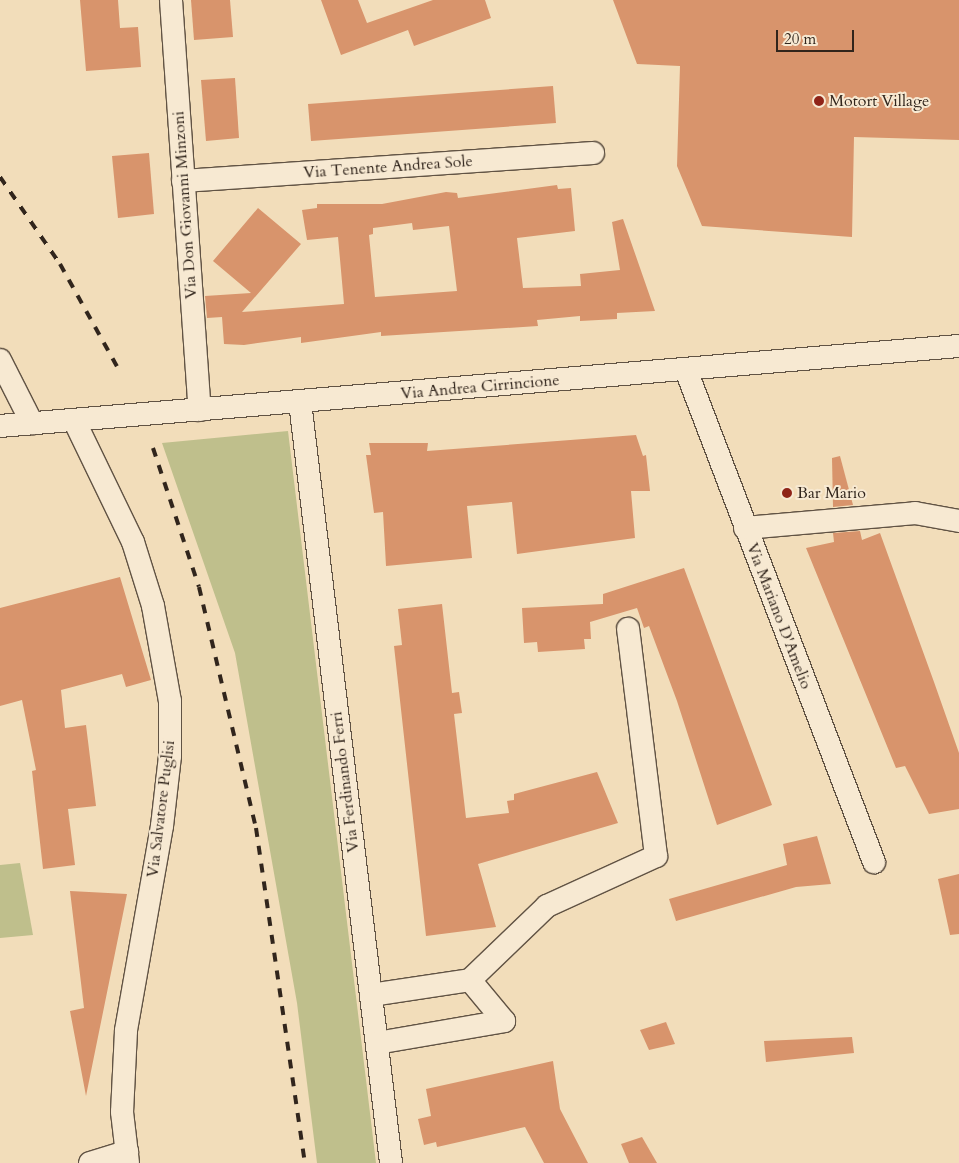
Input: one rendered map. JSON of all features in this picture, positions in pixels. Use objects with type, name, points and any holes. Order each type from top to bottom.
[{"type":"street","name":"Via Don Giovanni Minzoni","points":[[171,0],[200,410]]},
{"type":"street","name":"Via Tenente Andrea Sole","points":[[183,180],[593,153]]},
{"type":"street","name":"Via Andrea Cirrincione","points":[[0,426],[959,346]]},
{"type":"street","points":[[0,360],[32,423]]},
{"type":"street","name":"Via Mariano D'Amelio","points":[[686,370],[874,862]]},
{"type":"street","name":"Via Ferdinando Ferri","points":[[300,402],[391,1163]]},
{"type":"street","name":"Via Salvatore Puglisi","points":[[74,420],[133,542],[153,606],[170,701],[170,756],[162,826],[126,1031],[122,1112],[114,1160]]},
{"type":"street","points":[[745,528],[915,513],[959,520]]},
{"type":"street","points":[[371,995],[470,980],[548,906],[656,856],[628,629]]},
{"type":"street","points":[[377,1043],[504,1021],[470,980]]},
{"type":"green space","points":[[288,431],[376,1163],[317,1163],[297,1003],[235,653],[162,443]]},
{"type":"green space","points":[[20,863],[33,935],[0,938],[0,865]]},
{"type":"building","points":[[80,0],[118,0],[120,28],[138,27],[141,67],[86,71]]},
{"type":"building","points":[[191,0],[230,0],[233,37],[194,40]]},
{"type":"building","points":[[321,0],[358,0],[367,23],[433,0],[485,0],[491,18],[414,46],[408,30],[341,55]]},
{"type":"building","name":"Motort Village","points":[[613,0],[959,0],[959,140],[854,137],[852,237],[702,226],[677,166],[680,66],[637,64]]},
{"type":"building","points":[[235,78],[239,138],[206,141],[201,80]]},
{"type":"building","points":[[553,86],[556,123],[311,141],[308,104]]},
{"type":"building","points":[[149,153],[154,214],[118,218],[112,156]]},
{"type":"building","points":[[557,185],[558,189],[571,188],[575,231],[517,238],[523,288],[581,286],[580,274],[620,270],[612,222],[623,219],[655,311],[617,313],[617,319],[580,321],[580,316],[537,320],[538,326],[381,336],[381,332],[301,343],[301,337],[244,345],[224,344],[222,317],[207,318],[205,296],[251,293],[213,261],[258,208],[301,244],[242,312],[344,304],[338,237],[307,240],[302,210],[317,208],[317,204],[382,204],[446,192],[457,193],[458,198]],"holes":[[[412,223],[413,230],[449,226],[457,291],[375,297],[369,235],[373,234],[373,228]]]},
{"type":"building","points":[[636,435],[643,456],[646,455],[650,491],[631,491],[635,538],[517,554],[512,502],[467,506],[472,558],[386,566],[383,512],[374,513],[366,455],[371,455],[369,443],[428,443],[427,451]]},
{"type":"building","points":[[840,456],[853,505],[833,507],[832,458]]},
{"type":"building","points":[[860,531],[862,540],[880,533],[934,682],[959,753],[959,809],[929,814],[905,766],[896,768],[806,548],[834,542],[833,533]]},
{"type":"building","points":[[684,568],[772,805],[717,825],[677,701],[649,626],[644,628],[637,608],[590,622],[591,639],[584,639],[585,649],[538,652],[537,642],[524,643],[522,608],[603,604],[603,594]]},
{"type":"building","points":[[120,577],[151,680],[126,687],[122,674],[61,690],[65,728],[86,725],[96,806],[68,809],[75,865],[43,869],[32,771],[36,770],[22,700],[0,706],[0,608]]},
{"type":"building","points":[[442,604],[452,693],[459,692],[462,713],[454,714],[466,818],[509,813],[507,801],[514,800],[514,794],[597,772],[618,823],[478,864],[496,927],[426,936],[394,646],[402,645],[398,609]]},
{"type":"building","points":[[817,836],[831,884],[796,887],[676,921],[669,899],[787,865],[783,844]]},
{"type":"building","points":[[959,874],[959,934],[950,935],[938,879]]},
{"type":"building","points":[[70,891],[127,894],[86,1096],[70,1011],[84,1008]]},
{"type":"building","points":[[666,1022],[675,1044],[649,1050],[640,1030]]},
{"type":"building","points":[[852,1037],[854,1053],[766,1062],[764,1041]]},
{"type":"building","points":[[553,1061],[560,1109],[588,1163],[544,1163],[525,1127],[437,1147],[436,1142],[424,1145],[418,1119],[431,1116],[426,1089]]},
{"type":"building","points":[[642,1137],[657,1163],[629,1163],[621,1144]]},
{"type":"railway","points":[[0,177],[60,264],[119,370]]},
{"type":"railway","points":[[153,448],[199,587],[256,828],[305,1163]]},
{"type":"place","name":"Motort Village","points":[[819,101]]},
{"type":"place","name":"Bar Mario","points":[[787,493]]}]
